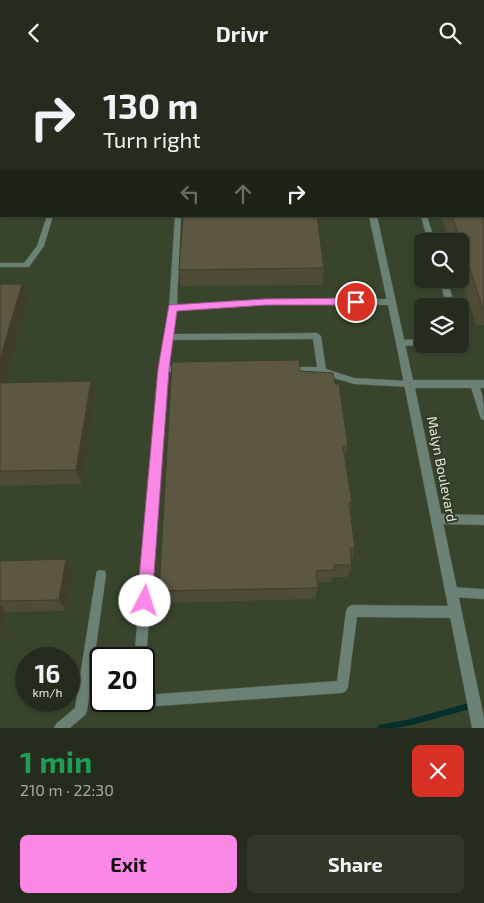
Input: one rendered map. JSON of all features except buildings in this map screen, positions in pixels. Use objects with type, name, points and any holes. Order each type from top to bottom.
[{"type":"street","name":"Malyn Boulevard","points":[[373,217],[401,343],[455,612],[480,722]]},
{"type":"street","points":[[409,384],[479,384]]},
{"type":"lane","points":[[0,265],[26,265],[40,246],[50,217]]},
{"type":"lane","points":[[141,647],[164,369],[173,308],[178,217]]},
{"type":"lane","points":[[424,217],[429,233]]},
{"type":"lane","points":[[173,308],[266,302],[392,302]]},
{"type":"lane","points":[[169,337],[317,337],[322,371]]},
{"type":"lane","points":[[401,343],[414,342]]},
{"type":"lane","points":[[164,369],[192,369]]},
{"type":"lane","points":[[279,370],[322,371],[354,381],[409,384]]},
{"type":"lane","points":[[479,384],[484,416]]},
{"type":"lane","points":[[436,519],[484,520]]},
{"type":"lane","points":[[60,728],[81,711],[101,575]]},
{"type":"lane","points":[[451,592],[484,594]]},
{"type":"lane","points":[[155,700],[342,687],[352,611],[455,612]]},
{"type":"shaded area","points":[[0,217],[484,217],[484,728],[0,728]]},
{"type":"waterway","points":[[380,728],[411,722],[473,705]]},
{"type":"route","points":[[145,601],[164,369],[173,308],[266,302],[356,302]]}]
